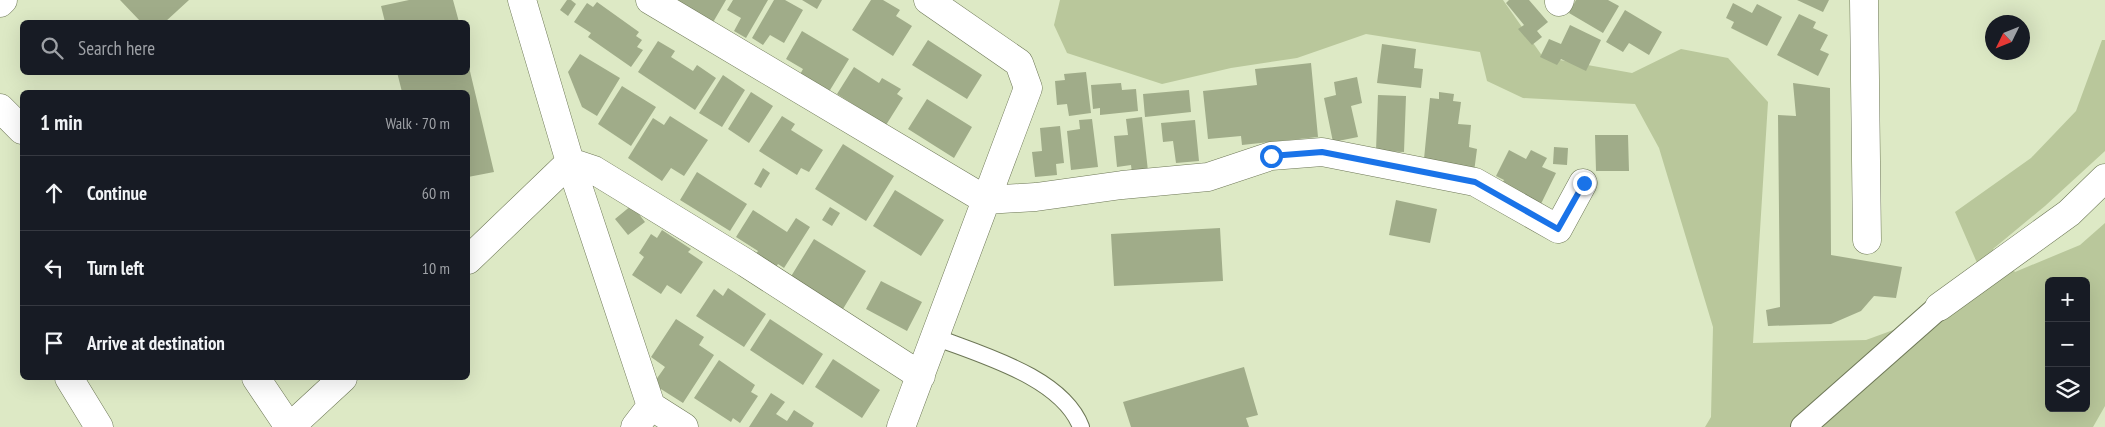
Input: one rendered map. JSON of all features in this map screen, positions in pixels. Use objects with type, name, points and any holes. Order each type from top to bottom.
[{"type":"street","points":[[0,3],[3,0]]},
{"type":"street","points":[[522,0],[643,416],[684,427]]},
{"type":"street","points":[[650,0],[986,200],[1036,197],[1122,185],[1208,177],[1271,156],[1322,152],[1475,182],[1558,229],[1584,183]]},
{"type":"street","points":[[900,427],[921,376],[1028,88],[1020,63],[928,0]]},
{"type":"street","points":[[1864,0],[1867,240]]},
{"type":"street","points":[[0,108],[20,128]]},
{"type":"street","points":[[470,258],[570,162]]},
{"type":"street","points":[[570,162],[594,170],[746,263],[921,376]]},
{"type":"street","points":[[1803,427],[1939,307],[2069,212],[2105,178]]},
{"type":"street","points":[[70,380],[99,427]]},
{"type":"street","points":[[257,380],[290,427],[341,380]]},
{"type":"lane","points":[[935,337],[1023,373],[1063,400],[1079,420],[1081,427]]},
{"type":"green space","points":[[1060,0],[1503,0],[1543,57],[1632,73],[1681,49],[1728,58],[1768,102],[1753,343],[1866,340],[1948,310],[1984,279],[1955,212],[2031,158],[2076,111],[2102,40],[2105,40],[2105,151],[2045,206],[1993,249],[2015,272],[2080,245],[2105,223],[2105,406],[2093,427],[1705,427],[1711,417],[1713,327],[1659,148],[1635,104],[1523,98],[1487,81],[1480,52],[1366,34],[1297,58],[1231,68],[1162,84],[1067,53],[1054,25]]},
{"type":"building","points":[[120,0],[189,0],[167,20],[139,20]]},
{"type":"building","points":[[409,0],[453,0],[458,20],[384,20],[381,6]]},
{"type":"building","points":[[567,0],[571,0],[576,4],[568,16],[560,10]]},
{"type":"building","points":[[671,0],[726,0],[712,24]]},
{"type":"building","points":[[733,0],[768,0],[746,38],[734,31],[741,18],[727,10]]},
{"type":"building","points":[[774,0],[785,0],[803,10],[784,43],[770,35],[763,45],[752,38]]},
{"type":"building","points":[[802,0],[822,0],[817,9]]},
{"type":"building","points":[[871,0],[883,0],[900,10],[896,16],[912,26],[893,56],[852,30]]},
{"type":"building","points":[[1509,0],[1529,0],[1548,22],[1537,31],[1542,37],[1532,45],[1518,29],[1524,25],[1506,3]]},
{"type":"building","points":[[1576,0],[1608,0],[1619,6],[1603,33],[1569,13]]},
{"type":"building","points":[[1797,0],[1829,0],[1823,12]]},
{"type":"building","points":[[597,2],[639,32],[636,36],[642,40],[637,47],[643,50],[631,67],[588,37],[591,33],[574,22],[587,3],[593,7]]},
{"type":"building","points":[[1733,3],[1752,13],[1757,4],[1782,17],[1767,46],[1731,28],[1734,22],[1726,18]]},
{"type":"building","points":[[1625,10],[1662,32],[1649,55],[1629,43],[1623,52],[1606,42]]},
{"type":"building","points":[[1799,14],[1816,22],[1813,28],[1828,35],[1820,50],[1829,54],[1818,76],[1777,55]]},
{"type":"building","points":[[1570,25],[1601,40],[1586,71],[1561,59],[1557,65],[1540,57],[1549,39],[1561,44]]},
{"type":"building","points":[[802,31],[849,59],[827,95],[798,78],[803,69],[786,59]]},
{"type":"building","points":[[928,40],[982,75],[967,99],[912,65]]},
{"type":"building","points":[[658,41],[675,51],[671,57],[693,71],[697,65],[716,78],[695,110],[638,72]]},
{"type":"building","points":[[1382,44],[1416,49],[1414,68],[1423,69],[1421,88],[1377,83]]},
{"type":"building","points":[[580,54],[620,78],[597,116],[582,107],[568,72]]},
{"type":"building","points":[[1311,63],[1318,137],[1242,145],[1241,136],[1208,139],[1203,91],[1257,85],[1255,69]]},
{"type":"building","points":[[854,67],[879,83],[882,78],[901,89],[897,94],[903,98],[886,125],[837,94]]},
{"type":"building","points":[[470,71],[494,172],[470,177],[470,90],[402,90],[398,75],[470,75]]},
{"type":"building","points":[[1086,72],[1091,113],[1069,116],[1067,104],[1057,105],[1055,81],[1065,80],[1064,74]]},
{"type":"building","points":[[723,75],[745,90],[722,127],[699,113]]},
{"type":"building","points":[[1357,77],[1362,103],[1351,106],[1358,137],[1333,142],[1324,98],[1336,95],[1334,82]]},
{"type":"building","points":[[1121,83],[1122,90],[1136,89],[1138,111],[1100,115],[1100,108],[1093,109],[1091,85]]},
{"type":"building","points":[[1793,83],[1830,88],[1831,255],[1902,267],[1896,298],[1874,296],[1861,311],[1831,324],[1768,326],[1766,310],[1780,307],[1778,115],[1796,116]]},
{"type":"building","points":[[622,86],[656,107],[631,146],[598,124]]},
{"type":"building","points":[[1189,90],[1191,112],[1145,117],[1143,94]]},
{"type":"building","points":[[751,92],[773,106],[749,143],[728,129]]},
{"type":"building","points":[[1439,92],[1454,94],[1453,101],[1461,102],[1458,124],[1471,125],[1469,147],[1477,149],[1474,172],[1444,168],[1445,162],[1424,159],[1430,98],[1439,99]]},
{"type":"building","points":[[1378,95],[1406,96],[1404,152],[1376,151]]},
{"type":"building","points":[[927,99],[972,127],[954,158],[908,129]]},
{"type":"building","points":[[670,116],[708,140],[684,176],[671,168],[662,181],[628,158],[653,118],[664,125]]},
{"type":"building","points":[[782,116],[795,124],[791,130],[823,150],[809,172],[801,168],[797,175],[759,151]]},
{"type":"building","points":[[1142,117],[1148,171],[1132,173],[1131,165],[1117,167],[1114,136],[1128,135],[1126,119]]},
{"type":"building","points":[[1092,119],[1098,167],[1071,170],[1067,131],[1080,129],[1079,120]]},
{"type":"building","points":[[1195,120],[1199,161],[1176,163],[1173,141],[1163,142],[1161,123]]},
{"type":"building","points":[[1060,126],[1064,163],[1056,164],[1057,175],[1035,177],[1032,152],[1042,151],[1040,128]]},
{"type":"building","points":[[1595,135],[1628,135],[1629,171],[1596,171]]},
{"type":"building","points":[[843,144],[894,176],[866,221],[815,189]]},
{"type":"building","points":[[1554,147],[1568,148],[1567,165],[1553,164]]},
{"type":"building","points":[[1509,150],[1526,159],[1531,150],[1547,158],[1542,167],[1556,173],[1539,208],[1499,189],[1504,180],[1496,176]]},
{"type":"building","points":[[763,168],[770,173],[761,188],[754,184]]},
{"type":"building","points":[[697,172],[747,204],[730,231],[680,200]]},
{"type":"building","points":[[895,190],[944,220],[921,256],[873,226]]},
{"type":"building","points":[[1396,200],[1437,209],[1430,243],[1389,235]]},
{"type":"building","points":[[632,205],[645,222],[628,235],[615,219]]},
{"type":"building","points":[[830,207],[840,213],[832,226],[822,220]]},
{"type":"building","points":[[753,210],[787,232],[796,218],[810,227],[784,268],[778,264],[774,270],[754,257],[758,251],[736,237]]},
{"type":"building","points":[[1220,228],[1223,281],[1114,286],[1111,234]]},
{"type":"building","points":[[662,230],[691,249],[688,252],[703,262],[681,294],[667,285],[661,294],[632,275],[644,257],[639,253],[651,234],[657,238]]},
{"type":"building","points":[[814,239],[866,271],[843,309],[790,278]]},
{"type":"building","points":[[881,281],[922,302],[907,331],[866,309]]},
{"type":"building","points":[[728,288],[766,314],[744,347],[696,316],[714,289],[723,296]]},
{"type":"building","points":[[676,319],[704,337],[699,345],[714,355],[683,403],[653,384],[665,367],[651,357]]},
{"type":"building","points":[[770,319],[823,354],[803,385],[750,350]]},
{"type":"building","points":[[833,359],[880,390],[862,418],[815,387]]},
{"type":"building","points":[[719,360],[755,385],[751,392],[758,396],[740,423],[733,418],[731,422],[694,398]]},
{"type":"building","points":[[1244,367],[1258,415],[1246,418],[1249,427],[1131,427],[1123,402]]},
{"type":"building","points":[[771,393],[785,402],[776,414],[787,421],[794,410],[814,423],[812,427],[749,427]]},
{"type":"route","points":[[1271,156],[1322,152],[1475,182],[1558,229],[1584,183]]}]
